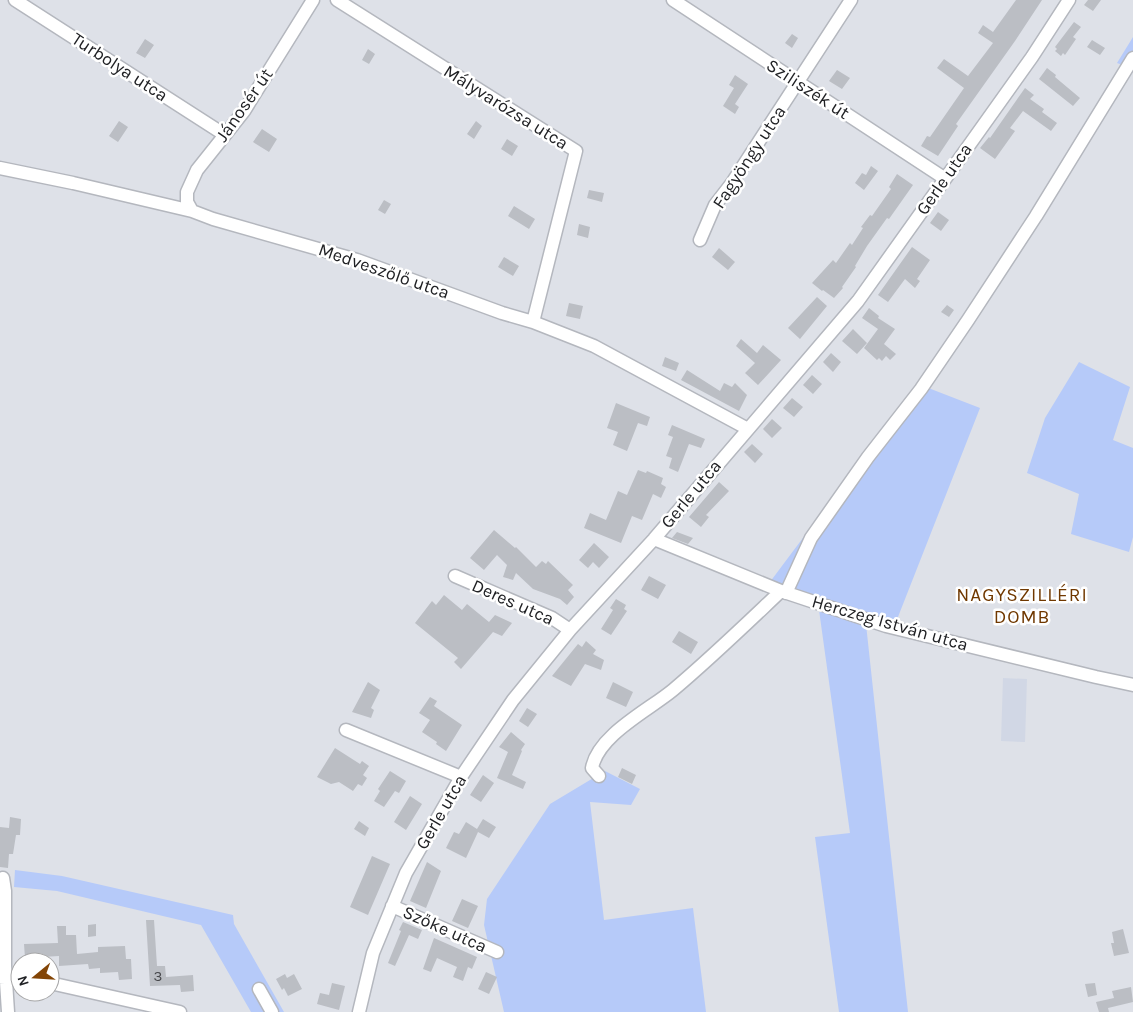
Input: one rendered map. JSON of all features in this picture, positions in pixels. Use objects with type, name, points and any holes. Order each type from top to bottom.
[{"type":"street","name":"Turbolya utca","points":[[15,0],[224,135]]},
{"type":"street","name":"Jánosér út","points":[[192,211],[187,202],[188,192],[197,170],[244,111],[313,0]]},
{"type":"street","name":"Mályvarózsa utca","points":[[337,0],[576,151],[533,322]]},
{"type":"street","name":"Sziliszék út","points":[[673,0],[944,178]]},
{"type":"street","name":"Fagyöngy utca","points":[[700,240],[715,205],[732,183],[798,83],[850,0]]},
{"type":"street","name":"Gerle utca","points":[[360,1012],[373,953],[406,873],[461,776],[513,700],[570,630],[654,539],[858,301],[1032,57],[1069,0]]},
{"type":"street","points":[[599,776],[592,768],[593,758],[618,731],[672,691],[783,592],[811,538],[868,457],[921,389],[968,320],[1036,216],[1133,58]]},
{"type":"street","name":"Medveszőlő utca","points":[[0,168],[192,211],[213,219],[357,260],[502,313],[533,322],[594,346],[748,429]]},
{"type":"street","name":"Herczeg István utca","points":[[654,539],[783,592],[886,626],[1096,677],[1133,684]]},
{"type":"street","name":"Deres utca","points":[[455,576],[552,618],[570,630]]},
{"type":"street","points":[[346,730],[461,776]]},
{"type":"street","points":[[2,878],[5,891],[3,977],[8,1012]]},
{"type":"street","name":"Szőke utca","points":[[392,906],[497,952]]},
{"type":"street","points":[[60,985],[161,1010],[180,1012]]},
{"type":"street","points":[[259,989],[272,1012]]},
{"type":"shaded area","points":[[1133,37],[1133,69],[1117,63]]},
{"type":"shaded area","points":[[1079,362],[1130,387],[1113,440],[1133,448],[1133,537],[1129,552],[1071,534],[1079,494],[1027,473],[1045,418]]},
{"type":"shaded area","points":[[918,384],[980,408],[896,622],[865,615],[908,1012],[839,1012],[815,837],[850,833],[819,610],[764,590]]},
{"type":"shaded area","points":[[1003,678],[1027,679],[1025,742],[1001,741]]},
{"type":"shaded area","points":[[605,771],[640,789],[631,805],[590,802],[604,920],[693,908],[706,1012],[504,1012],[484,925],[487,899],[550,804]]},
{"type":"shaded area","points":[[15,870],[62,876],[233,915],[234,924],[284,1012],[251,1012],[201,925],[57,891],[14,887]]},
{"type":"building","points":[[1016,0],[1042,0],[956,124],[958,126],[938,156],[921,146],[927,136],[930,137],[964,88],[937,68],[944,59],[968,76],[993,43],[978,33],[983,25],[993,32]]},
{"type":"building","points":[[1088,0],[1101,0],[1093,11],[1084,5]]},
{"type":"building","points":[[1074,22],[1081,27],[1073,37],[1076,39],[1065,55],[1063,53],[1061,56],[1055,51],[1057,49],[1055,47]]},
{"type":"building","points":[[792,34],[798,38],[792,48],[785,43]]},
{"type":"building","points":[[145,39],[154,45],[145,58],[136,53]]},
{"type":"building","points":[[1092,40],[1105,48],[1100,55],[1087,47]]},
{"type":"building","points":[[368,49],[375,54],[369,64],[362,60]]},
{"type":"building","points":[[1047,68],[1080,98],[1073,106],[1039,79]]},
{"type":"building","points":[[837,70],[850,78],[842,89],[829,81]]},
{"type":"building","points":[[735,75],[748,84],[735,104],[739,107],[735,114],[723,106],[734,88],[729,85]]},
{"type":"building","points":[[1025,88],[1034,95],[1030,99],[1044,109],[1042,112],[1057,123],[1051,131],[1023,111],[1010,128],[1015,131],[995,159],[980,148],[990,138]]},
{"type":"building","points":[[119,121],[128,127],[118,142],[109,136]]},
{"type":"building","points":[[476,121],[482,126],[474,139],[467,134]]},
{"type":"building","points":[[262,129],[277,139],[269,152],[253,142]]},
{"type":"building","points":[[507,139],[518,146],[512,156],[501,149]]},
{"type":"building","points":[[871,166],[878,171],[864,190],[855,183],[862,173],[866,175]]},
{"type":"building","points":[[897,174],[913,185],[867,246],[843,288],[834,298],[812,283],[833,260],[836,263],[850,243],[852,245],[863,228],[861,227],[870,215],[872,216],[891,189],[889,187]]},
{"type":"building","points":[[589,190],[604,193],[602,202],[587,198]]},
{"type":"building","points":[[384,200],[391,204],[385,214],[378,210]]},
{"type":"building","points":[[514,206],[535,219],[529,229],[508,216]]},
{"type":"building","points":[[938,212],[949,220],[941,231],[930,223]]},
{"type":"building","points":[[579,224],[590,227],[588,238],[577,235]]},
{"type":"building","points":[[912,247],[930,260],[917,279],[920,281],[915,288],[905,279],[888,302],[878,295]]},
{"type":"building","points":[[719,248],[735,262],[728,270],[712,257]]},
{"type":"building","points":[[504,257],[519,266],[513,276],[498,267]]},
{"type":"building","points":[[817,297],[827,306],[800,339],[788,328]]},
{"type":"building","points":[[569,303],[583,306],[580,319],[566,316]]},
{"type":"building","points":[[947,305],[954,310],[949,317],[941,312]]},
{"type":"building","points":[[869,308],[879,316],[878,318],[895,329],[884,344],[896,354],[890,360],[886,356],[882,361],[879,358],[877,360],[864,348],[878,329],[862,318]]},
{"type":"building","points":[[853,329],[867,343],[857,354],[842,341]]},
{"type":"building","points":[[741,339],[757,353],[763,345],[781,360],[758,385],[745,373],[755,363],[736,346]]},
{"type":"building","points":[[831,353],[841,362],[833,372],[823,362]]},
{"type":"building","points":[[665,357],[679,363],[676,371],[662,366]]},
{"type":"building","points":[[687,370],[720,391],[724,383],[732,387],[735,383],[747,395],[739,411],[681,380]]},
{"type":"building","points":[[812,375],[822,384],[813,394],[803,385]]},
{"type":"building","points":[[792,398],[803,407],[794,417],[783,408]]},
{"type":"building","points":[[616,403],[650,417],[647,426],[638,423],[627,451],[613,445],[618,432],[607,428]]},
{"type":"building","points":[[772,419],[782,428],[772,438],[763,429]]},
{"type":"building","points":[[672,425],[705,439],[701,448],[689,444],[678,472],[669,468],[672,458],[666,456],[673,437],[668,435]]},
{"type":"building","points":[[752,444],[763,454],[755,463],[744,452]]},
{"type":"building","points":[[638,470],[646,473],[647,471],[663,478],[661,484],[666,487],[661,498],[653,494],[642,520],[632,516],[621,543],[584,528],[590,513],[606,520],[618,491],[627,495]]},
{"type":"building","points":[[719,482],[729,491],[706,515],[709,517],[701,527],[689,517]]},
{"type":"building","points":[[494,530],[516,547],[536,567],[542,561],[546,564],[548,561],[573,585],[568,590],[574,597],[567,605],[560,599],[533,589],[516,573],[513,580],[503,577],[507,565],[497,555],[484,570],[470,558]]},
{"type":"building","points":[[677,532],[693,538],[688,544],[672,538]]},
{"type":"building","points":[[594,543],[609,557],[599,568],[593,562],[588,568],[579,560]]},
{"type":"building","points":[[649,576],[666,585],[658,599],[641,590]]},
{"type":"building","points":[[444,595],[462,610],[467,604],[489,622],[495,615],[512,623],[502,636],[493,632],[461,669],[454,662],[458,658],[415,623],[432,601],[436,605]]},
{"type":"building","points":[[616,599],[626,605],[624,609],[627,611],[611,635],[601,629],[613,610],[610,608]]},
{"type":"building","points":[[679,631],[698,642],[691,654],[672,642]]},
{"type":"building","points":[[586,641],[596,650],[593,654],[604,660],[601,670],[585,664],[571,686],[552,676],[578,644],[582,647]]},
{"type":"building","points":[[368,682],[380,690],[371,708],[374,710],[371,718],[352,712]]},
{"type":"building","points":[[613,682],[633,692],[626,707],[606,698]]},
{"type":"building","points":[[430,697],[437,701],[434,706],[462,725],[446,751],[422,732],[430,720],[419,713]]},
{"type":"building","points":[[527,708],[537,714],[528,727],[519,721]]},
{"type":"building","points":[[511,732],[525,744],[512,775],[526,782],[523,789],[497,778],[508,752],[499,747]]},
{"type":"building","points":[[335,748],[360,764],[362,761],[369,766],[363,775],[367,778],[362,786],[358,784],[353,791],[339,782],[331,784],[317,777]]},
{"type":"building","points":[[622,768],[636,775],[632,784],[618,777]]},
{"type":"building","points":[[390,771],[406,781],[399,793],[395,791],[384,807],[374,801],[380,791],[378,789]]},
{"type":"building","points":[[483,775],[494,783],[481,802],[470,795]]},
{"type":"building","points":[[410,796],[422,804],[406,830],[394,822]]},
{"type":"building","points":[[10,817],[21,819],[20,835],[16,835],[13,854],[9,854],[8,868],[0,867],[0,827],[9,828]]},
{"type":"building","points":[[483,819],[496,827],[489,838],[478,832],[466,858],[446,848],[454,832],[459,834],[466,822],[477,829]]},
{"type":"building","points":[[359,821],[369,828],[365,836],[354,829]]},
{"type":"building","points":[[372,856],[390,864],[368,915],[350,907]]},
{"type":"building","points":[[427,862],[441,871],[426,908],[410,901]]},
{"type":"building","points":[[462,899],[478,906],[468,928],[452,921]]},
{"type":"building","points":[[146,920],[154,920],[157,966],[165,966],[166,977],[193,975],[194,991],[181,992],[180,985],[150,986]]},
{"type":"building","points":[[403,922],[422,930],[418,939],[409,935],[395,966],[388,963]]},
{"type":"building","points":[[96,924],[96,936],[88,937],[88,925]]},
{"type":"building","points":[[57,926],[66,926],[66,935],[76,935],[77,954],[98,952],[98,947],[125,946],[126,959],[131,959],[132,979],[119,980],[118,972],[100,973],[100,968],[89,969],[88,964],[60,966],[60,952],[25,952],[24,944],[58,943]]},
{"type":"building","points":[[1123,929],[1129,953],[1114,956],[1111,943],[1114,943],[1112,932]]},
{"type":"building","points":[[434,938],[477,957],[472,969],[468,967],[463,981],[453,977],[457,967],[437,958],[431,972],[423,969]]},
{"type":"building","points":[[486,972],[497,977],[489,994],[478,989]]},
{"type":"building","points":[[285,974],[287,978],[294,974],[302,989],[288,996],[276,979]]},
{"type":"building","points":[[332,983],[345,986],[339,1010],[317,1004],[320,993],[329,995]]},
{"type":"building","points":[[1095,983],[1097,995],[1088,997],[1085,984]]},
{"type":"building","points":[[1131,987],[1133,1002],[1108,1008],[1109,1012],[1099,1012],[1096,1002],[1114,998],[1112,991]]},
{"type":"district","name":"NAGYSZILLÉRI DOMB","points":[[1022,605]]}]
